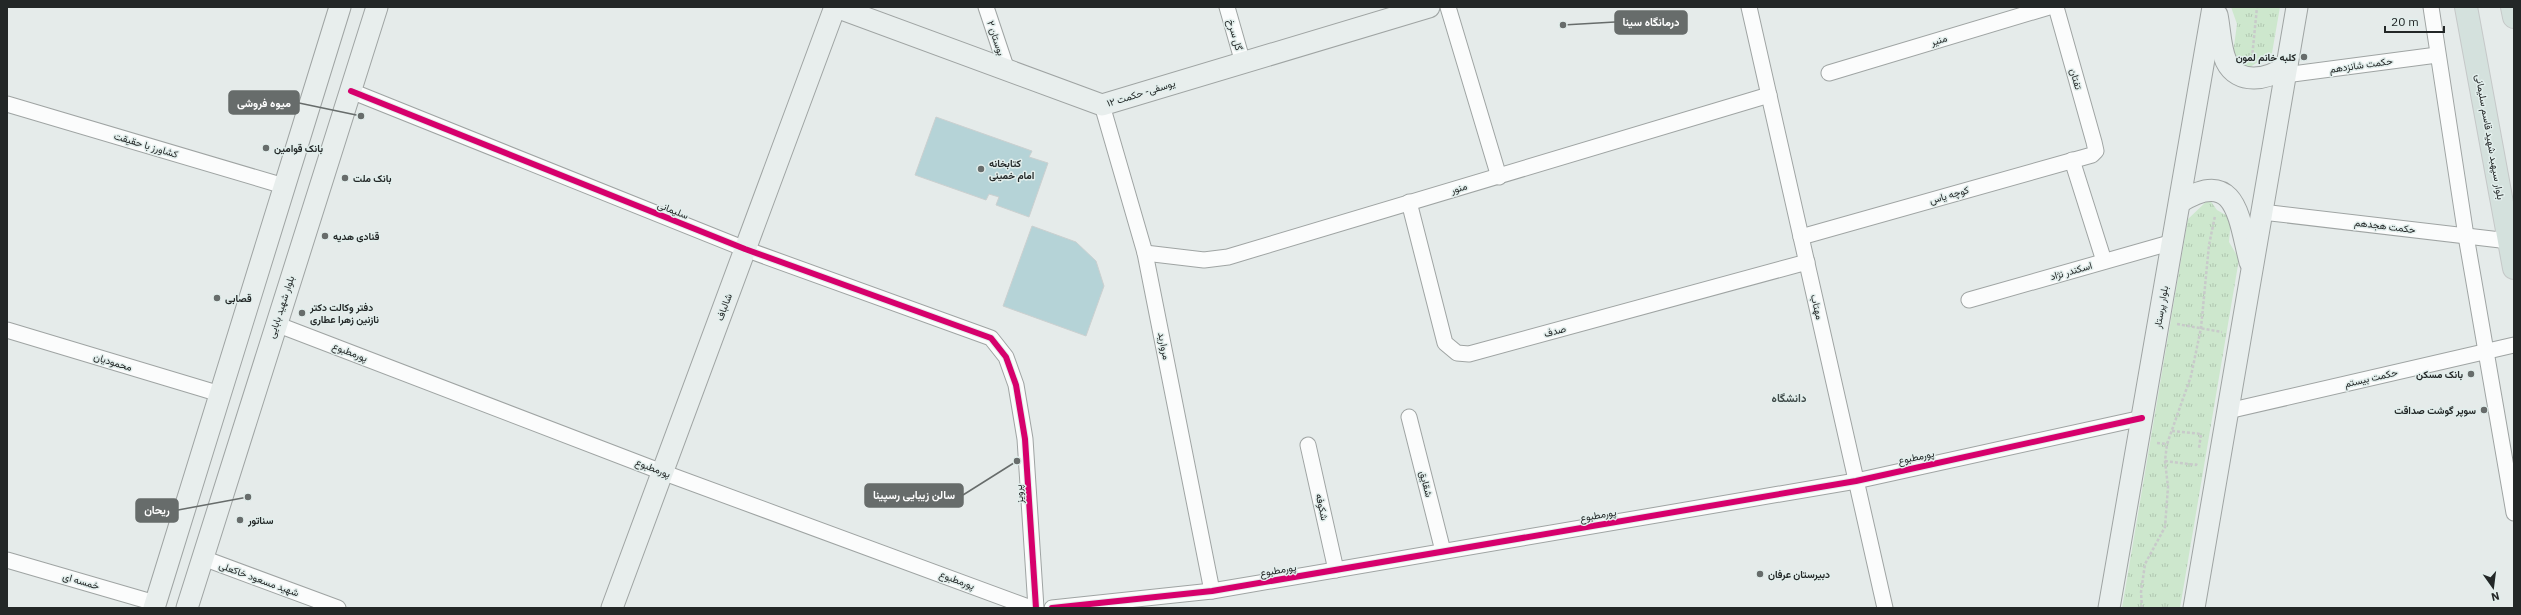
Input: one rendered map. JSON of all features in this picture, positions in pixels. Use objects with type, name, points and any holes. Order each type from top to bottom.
[{"type":"main road","name":"بلوار سپهبد شهید قاسم سلیمانی","points":[[2466,7],[2514,268]]},
{"type":"main road","points":[[2512,7],[2514,17]]},
{"type":"street","points":[[154,606],[340,7]]},
{"type":"street","name":"بلوار شهید بابایی","points":[[187,608],[377,7]]},
{"type":"street","name":"یوسفی- حکمت ۱۲","points":[[836,7],[1102,105],[1429,7]]},
{"type":"street","name":"شالباف","points":[[612,608],[836,7]]},
{"type":"street","name":"بوستان ۲","points":[[986,7],[1007,70]]},
{"type":"street","name":"گل سرخ","points":[[1227,7],[1243,63]]},
{"type":"street","points":[[1448,7],[1500,177]]},
{"type":"street","name":"مهتاب","points":[[1749,7],[1885,608]]},
{"type":"street","name":"منیر","points":[[1829,73],[2049,7]]},
{"type":"street","name":"تفتان","points":[[2056,7],[2096,151]]},
{"type":"street","points":[[2214,7],[2225,60],[2231,70],[2250,78],[2270,76],[2286,70]]},
{"type":"street","name":"بلوار پرستار","points":[[2110,608],[2214,7]]},
{"type":"street","points":[[2194,608],[2297,7]]},
{"type":"street","points":[[2431,7],[2437,55],[2485,352],[2514,513]]},
{"type":"street","name":"حکمت شانزدهم","points":[[2286,70],[2437,55]]},
{"type":"street","name":"سلیمانی","points":[[351,91],[745,249],[991,338]]},
{"type":"street","name":"منور","points":[[1145,254],[1204,260],[1228,257],[1409,202],[1500,177],[1769,95]]},
{"type":"street","name":"کشاورز با حقیقت","points":[[7,104],[284,186]]},
{"type":"street","name":"مروارید","points":[[1102,105],[1145,254],[1212,591]]},
{"type":"street","name":"کوچه یاس","points":[[1801,237],[2092,155],[2096,151]]},
{"type":"street","points":[[2072,160],[2104,261]]},
{"type":"street","points":[[2180,202],[2205,190],[2223,192],[2231,199],[2252,268]]},
{"type":"street","name":"صدف","points":[[1409,202],[1445,343],[1457,352],[1469,354],[1807,262]]},
{"type":"street","name":"حکمت هجدهم","points":[[2262,212],[2509,241]]},
{"type":"street","name":"اسکندر نژاد","points":[[1969,300],[2173,242]]},
{"type":"street","name":"پورمطبوع","points":[[276,324],[662,472],[1031,608]]},
{"type":"street","name":"محمودیان","points":[[7,330],[220,394]]},
{"type":"street","name":"پرویز","points":[[991,338],[1006,357],[1016,384],[1025,439],[1036,608]]},
{"type":"street","name":"حکمت بیستم","points":[[2228,410],[2514,345]]},
{"type":"street","name":"شقایق","points":[[1409,417],[1443,552]]},
{"type":"street","name":"پورمطبوع","points":[[1052,608],[1212,591],[1856,481],[2142,418]]},
{"type":"street","name":"شکوفه","points":[[1308,445],[1336,570]]},
{"type":"street","name":"شهید مسعود خاکعلی","points":[[203,558],[338,608]]},
{"type":"street","name":"خمسه ای","points":[[7,560],[154,606]]},
{"type":"path","points":[[2250,78],[2256,8]]},
{"type":"path","points":[[2142,608],[2141,592],[2145,564],[2165,527],[2168,488],[2165,461],[2167,444],[2191,376],[2201,328],[2209,245],[2217,210]]},
{"type":"path","points":[[2159,321],[2240,336]]},
{"type":"path","points":[[2172,431],[2201,434],[2199,450]]},
{"type":"path","points":[[2165,461],[2196,465],[2198,457]]},
{"type":"green space","points":[[2231,7],[2280,7],[2272,53],[2247,69],[2232,61],[2237,24]]},
{"type":"green space","points":[[2209,199],[2217,210],[2231,218],[2229,242],[2239,259],[2180,608],[2122,608],[2188,219]]},
{"type":"building","name":"کتابخانه امام خمینی","points":[[936,117],[1032,151],[1029,157],[1048,163],[1029,217],[996,205],[999,197],[989,194],[986,200],[915,175]]},
{"type":"building","points":[[1032,226],[1076,242],[1096,261],[1104,286],[1086,336],[1003,306]]},
{"type":"cycle path","points":[[351,91],[745,249],[991,338],[1006,357],[1016,385],[1025,439],[1036,608]]},
{"type":"cycle path","points":[[1052,608],[1212,591],[1856,481],[2142,418]]},
{"type":"place","name":"درمانگاه سینا","points":[[1563,25]]},
{"type":"place","name":"کلبه خانم لمون","points":[[2304,57]]},
{"type":"place","name":"میوه فروشی","points":[[361,116]]},
{"type":"place","name":"بانک قوامین","points":[[266,148]]},
{"type":"place","name":"کتابخانه امام خمینی","points":[[981,169]]},
{"type":"place","name":"بانک ملت","points":[[345,178]]},
{"type":"place","name":"قنادی هدیه","points":[[325,236]]},
{"type":"place","name":"قصابی","points":[[217,298]]},
{"type":"place","name":"دفتر وکالت دکتر نازنین زهرا عطاری","points":[[302,313]]},
{"type":"place","name":"بانک مسکن","points":[[2471,374]]},
{"type":"place","name":"سوپر گوشت صداقت","points":[[2484,410]]},
{"type":"place","name":"سالن زیبایی رسپینا","points":[[1017,461]]},
{"type":"place","name":"ریحان","points":[[248,497]]},
{"type":"place","name":"سناتور","points":[[240,520]]},
{"type":"place","name":"دبیرستان عرفان","points":[[1760,574]]},
{"type":"district","name":"دانشگاه","points":[[1789,398]]}]
